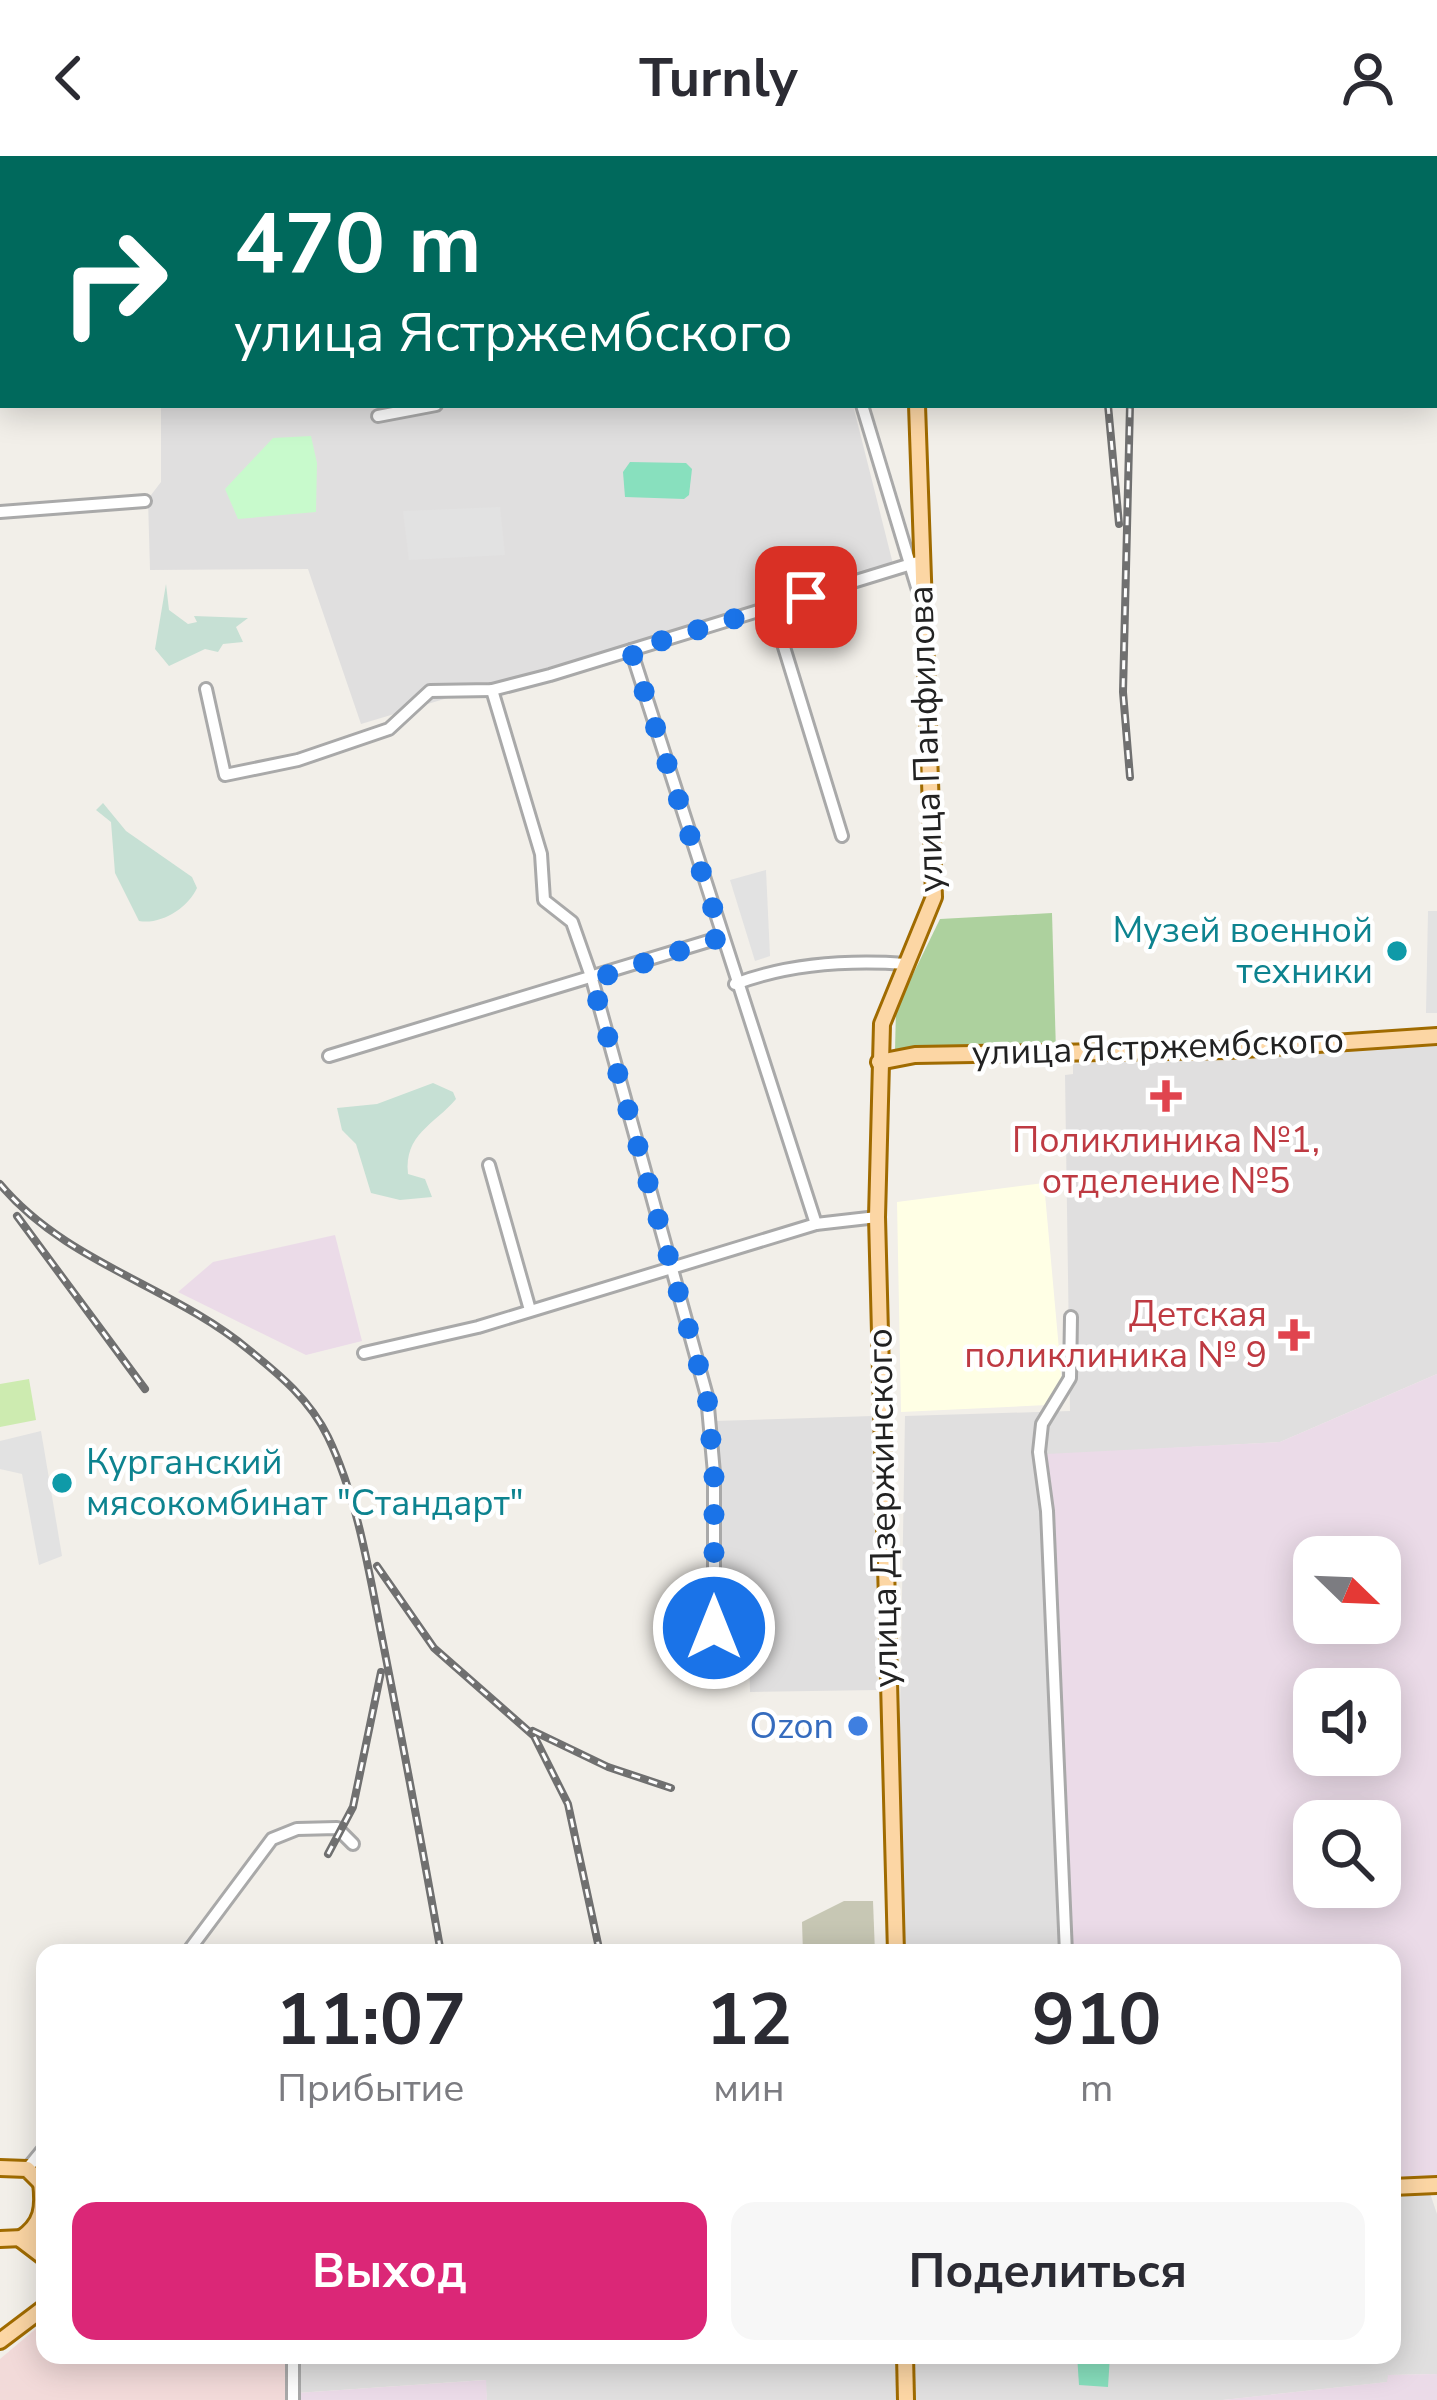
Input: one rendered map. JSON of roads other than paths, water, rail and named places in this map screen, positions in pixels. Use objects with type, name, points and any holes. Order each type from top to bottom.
[{"type":"main road","name":"улица Панфилова","points":[[879,1062],[886,1005],[934,897],[922,605],[915,562],[917,408]]},
{"type":"main road","name":"улица Ястржембского","points":[[879,1062],[915,1054],[1229,1050],[1437,1036]]},
{"type":"main road","name":"улица Дзержинского","points":[[879,1062],[877,1217],[896,1944]]},
{"type":"main road","points":[[0,2168],[27,2169],[36,2177]]},
{"type":"main road","points":[[1401,2187],[1437,2185]]},
{"type":"main road","points":[[20,2239],[36,2222]]},
{"type":"main road","points":[[0,2240],[36,2238]]},
{"type":"main road","points":[[20,2239],[36,2251]]},
{"type":"main road","points":[[20,2324],[36,2303]]},
{"type":"main road","points":[[0,2341],[36,2313]]},
{"type":"main road","points":[[905,2364],[906,2400]]},
{"type":"street","points":[[378,416],[420,408]]},
{"type":"street","points":[[206,689],[225,775],[298,760],[389,729],[430,691],[492,690],[915,562],[863,408]]},
{"type":"street","points":[[0,512],[145,501]]},
{"type":"street","points":[[772,608],[842,836]]},
{"type":"street","points":[[631,650],[816,1224]]},
{"type":"street","points":[[492,690],[542,854],[544,900],[572,922],[592,980],[711,1417],[714,1628]]},
{"type":"street","points":[[329,1056],[722,937]]},
{"type":"street","points":[[735,984],[767,972],[864,961],[906,964]]},
{"type":"street","points":[[489,1165],[530,1310]]},
{"type":"street","points":[[364,1353],[670,1271],[816,1224],[877,1217]]},
{"type":"street","points":[[1066,1944],[1047,1510],[1040,1452],[1042,1424],[1070,1378],[1071,1317]]},
{"type":"street","points":[[195,1944],[272,1839],[297,1829],[337,1828],[353,1844]]},
{"type":"street","points":[[27,2169],[36,2158]]},
{"type":"street","points":[[293,2364],[293,2400]]},
{"type":"railway","points":[[1108,408],[1119,524]]},
{"type":"railway","points":[[1130,408],[1123,692],[1130,777]]},
{"type":"railway","points":[[0,1184],[56,1234],[187,1308],[249,1350],[293,1389],[321,1424],[339,1462],[362,1541],[439,1944]]},
{"type":"railway","points":[[17,1216],[145,1389]]},
{"type":"railway","points":[[377,1566],[434,1648],[534,1736],[568,1804],[598,1944]]},
{"type":"railway","points":[[328,1854],[353,1807],[381,1672]]},
{"type":"railway","points":[[533,1731],[608,1767],[671,1788]]},
{"type":"place","name":"Музей военной техники","points":[[1397,951]]},
{"type":"place","name":"Поликлиника №1, отделение №5","points":[[1166,1096]]},
{"type":"place","name":"Детская поликлиника № 9","points":[[1294,1335]]},
{"type":"place","name":"Курганский мясокомбинат \"Стандарт\"","points":[[62,1483]]},
{"type":"place","name":"Ozon","points":[[858,1726]]}]
